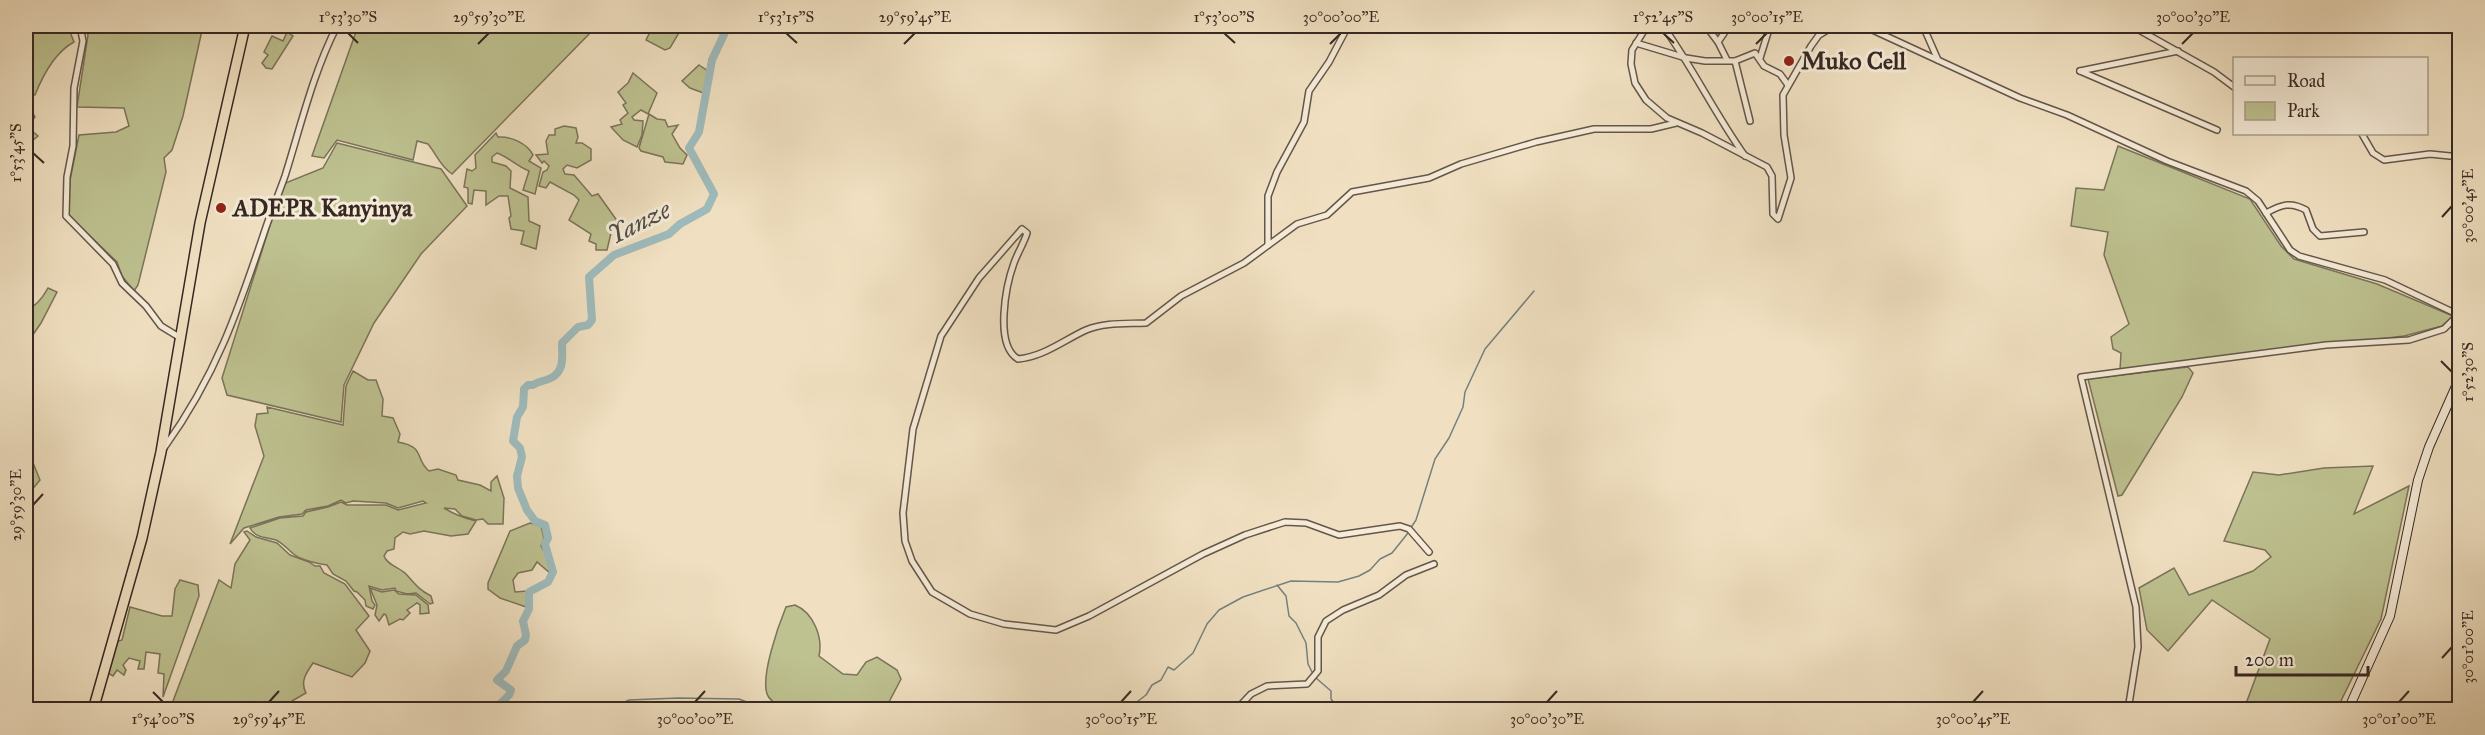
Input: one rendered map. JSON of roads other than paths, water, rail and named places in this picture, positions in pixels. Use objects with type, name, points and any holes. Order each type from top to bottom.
[{"type":"highway","points":[[93,710],[142,538],[161,452],[179,337],[216,143],[245,26]]},
{"type":"main road","points":[[2348,710],[2390,615],[2418,480],[2429,447],[2460,377]]},
{"type":"street","points":[[80,26],[84,40],[74,88],[73,146],[67,177],[66,216],[113,264],[122,283],[161,326],[179,337]]},
{"type":"street","points":[[161,452],[200,394],[234,322],[284,178],[307,101],[322,58],[337,26]]},
{"type":"street","points":[[1268,245],[1268,196],[1277,171],[1304,122],[1309,91],[1329,62],[1348,26]]},
{"type":"street","points":[[1647,26],[1631,56],[1635,83],[1654,107],[1676,123],[1702,133],[1767,167],[1773,176],[1773,214],[1779,218],[1791,178],[1784,135],[1782,100],[1788,85],[1811,46],[1829,27]]},
{"type":"street","points":[[1663,26],[1686,58],[1703,91],[1747,158]]},
{"type":"street","points":[[1706,26],[1718,42],[1727,60]]},
{"type":"street","points":[[1718,42],[1729,26]]},
{"type":"street","points":[[1761,58],[1770,26]]},
{"type":"street","points":[[1864,26],[2167,161],[2247,191],[2258,201],[2290,250],[2299,256],[2385,280],[2459,314],[2444,329],[2409,340],[2326,345],[2081,377],[2136,607],[2138,647],[2128,710]]},
{"type":"street","points":[[1923,26],[1938,60]]},
{"type":"street","points":[[2132,26],[2178,51],[2233,86]]},
{"type":"street","points":[[1636,43],[1686,58],[1705,61],[1735,61],[1755,53],[1761,58],[1764,66],[1780,74],[1788,85]]},
{"type":"street","points":[[2178,51],[2080,71],[2217,130]]},
{"type":"street","points":[[1735,61],[1750,121]]},
{"type":"street","points":[[1429,552],[1409,529],[1400,526],[1339,535],[1306,523],[1285,522],[1245,535],[1203,554],[1089,616],[1056,630],[1004,624],[970,614],[932,592],[912,561],[905,540],[903,513],[913,429],[941,336],[979,278],[1018,232],[1025,229],[1027,233],[1014,264],[1003,323],[1005,343],[1018,359],[1065,344],[1087,330],[1107,324],[1146,323],[1181,296],[1244,263],[1297,224],[1327,215],[1352,192],[1430,178],[1461,164],[1536,142],[1594,129],[1651,129],[1676,123]]},
{"type":"street","points":[[2363,135],[2373,153],[2384,160],[2430,154],[2460,157]]},
{"type":"street","points":[[2266,213],[2284,204],[2297,206],[2306,210],[2313,229],[2320,236],[2364,232]]},
{"type":"street","points":[[1236,710],[1251,694],[1267,686],[1307,684],[1318,671],[1318,637],[1326,621],[1343,610],[1379,595],[1406,575],[1434,564]]},
{"type":"waterway","name":"Yanze","points":[[494,710],[511,690],[497,680],[506,671],[517,646],[525,640],[523,621],[529,609],[529,592],[548,582],[553,572],[545,544],[548,538],[545,525],[535,521],[527,510],[518,488],[517,476],[522,457],[520,448],[513,441],[517,417],[523,407],[524,389],[528,385],[551,378],[559,371],[562,363],[562,343],[578,327],[588,325],[592,320],[589,277],[614,255],[669,234],[680,224],[707,209],[714,194],[689,148],[699,132],[712,60],[728,26]]},
{"type":"waterway","points":[[1410,529],[1416,520],[1435,459],[1449,438],[1463,407],[1465,392],[1485,349],[1534,291]]},
{"type":"waterway","points":[[1115,710],[1129,708],[1146,695],[1152,685],[1161,680],[1168,667],[1174,670],[1193,653],[1207,624],[1219,610],[1243,597],[1291,581],[1338,582],[1359,576],[1370,570],[1380,559],[1392,553],[1408,533]]},
{"type":"waterway","points":[[1277,585],[1286,596],[1289,616],[1296,623],[1306,643],[1308,664],[1312,672]]},
{"type":"waterway","points":[[1316,678],[1331,691],[1331,699],[1340,710]]},
{"type":"waterway","points":[[608,710],[629,700],[678,698],[739,699],[752,704],[757,710]]},
{"type":"place","name":"Muko Cell","points":[[1789,61]]},
{"type":"place","name":"ADEPR Kanyinya","points":[[221,208]]}]
